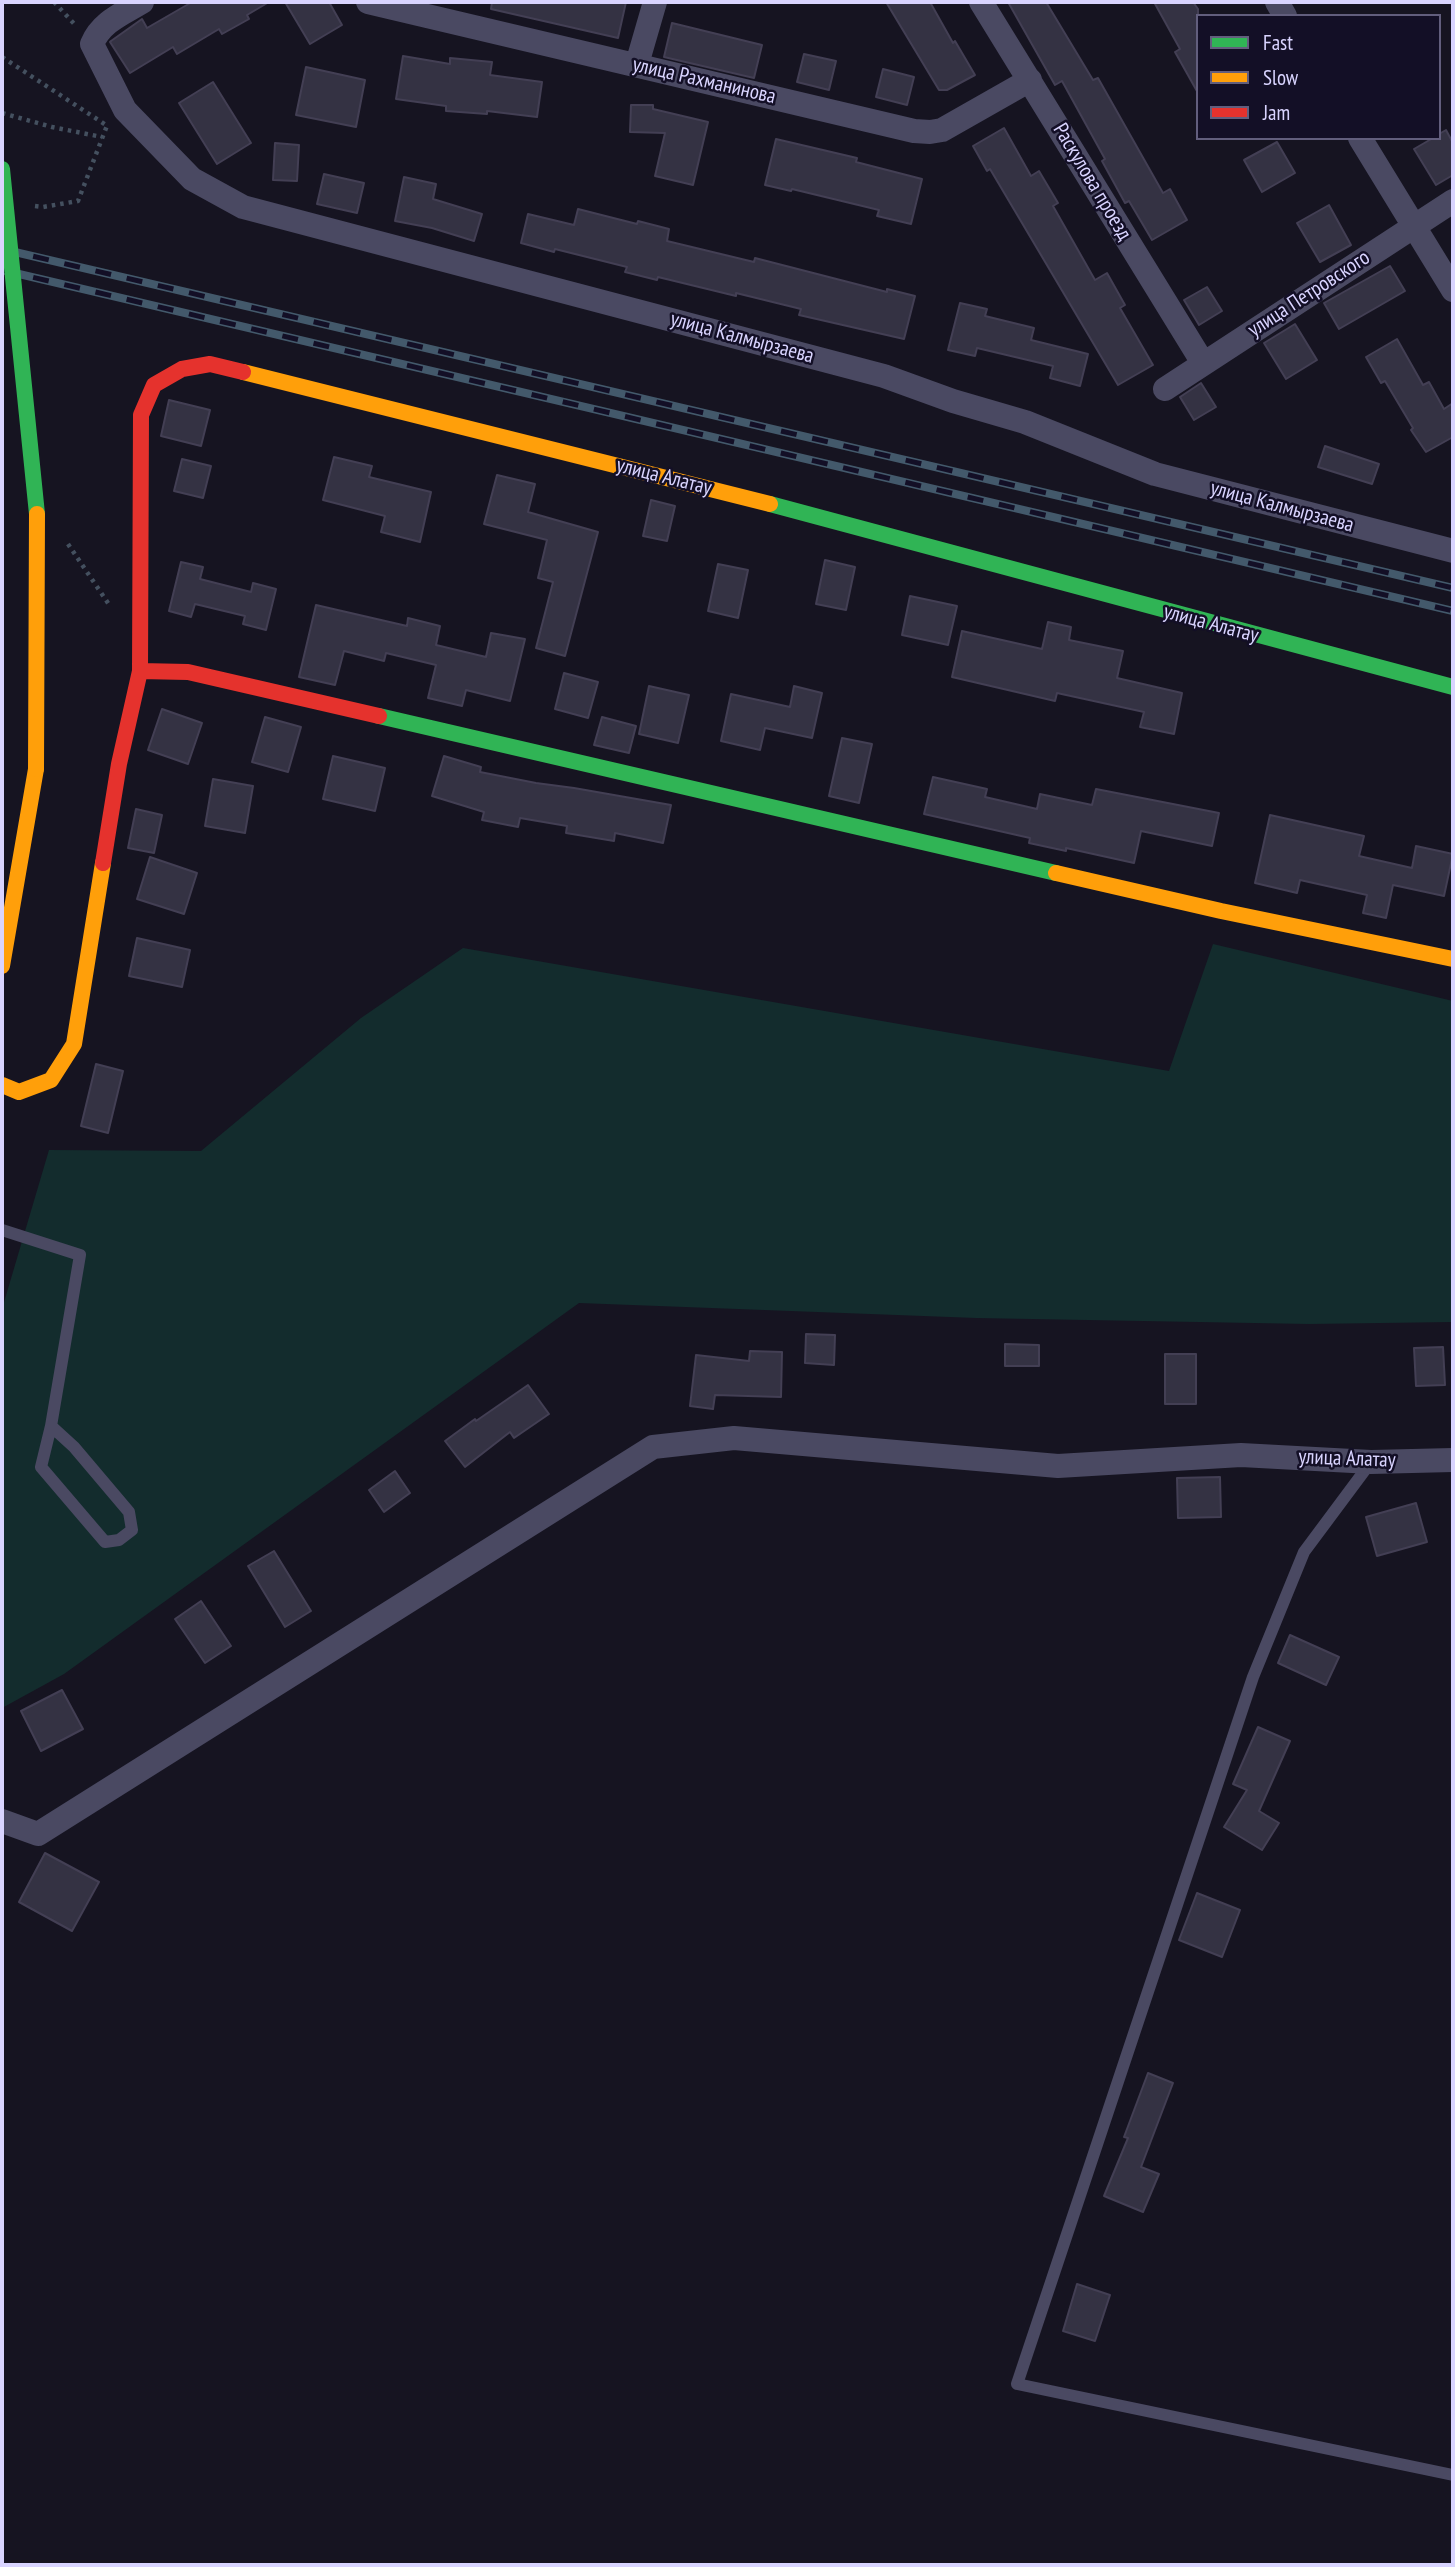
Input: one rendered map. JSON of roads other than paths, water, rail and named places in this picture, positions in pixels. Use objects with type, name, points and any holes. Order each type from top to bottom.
[{"type":"street","name":"улица Калмырзаева","points":[[142,2],[107,22],[97,32],[92,44],[125,110],[192,179],[243,207],[884,376],[953,401],[1025,422],[1156,474],[1453,551]]},
{"type":"street","name":"улица Рахманинова","points":[[368,2],[914,131],[942,130],[1030,80]]},
{"type":"street","points":[[637,64],[655,2]]},
{"type":"street","name":"Раскулова проезд","points":[[981,2],[1202,363]]},
{"type":"street","points":[[1361,140],[1453,290]]},
{"type":"street","points":[[2,169],[37,500],[37,769],[2,966]]},
{"type":"street","name":"улица Петровского","points":[[1165,389],[1453,201]]},
{"type":"street","name":"улица Алатау","points":[[2,1085],[19,1093],[51,1080],[74,1044],[119,764],[140,671],[141,415],[154,385],[182,369],[210,364],[736,495],[1453,687]]},
{"type":"street","points":[[140,671],[188,672],[1221,912],[1453,959]]},
{"type":"street","name":"улица Алатау","points":[[2,1821],[38,1834],[653,1447],[734,1438],[1058,1466],[1241,1455],[1371,1462],[1453,1460]]},
{"type":"lane","points":[[2,1230],[80,1255],[51,1426],[41,1467],[105,1542],[119,1540],[132,1530],[129,1512],[74,1447],[51,1426]]},
{"type":"lane","points":[[1371,1462],[1304,1552],[1253,1677],[1017,2384],[1453,2475]]},
{"type":"railway","points":[[2,249],[1453,588]]},
{"type":"railway","points":[[2,270],[1453,611]]}]
